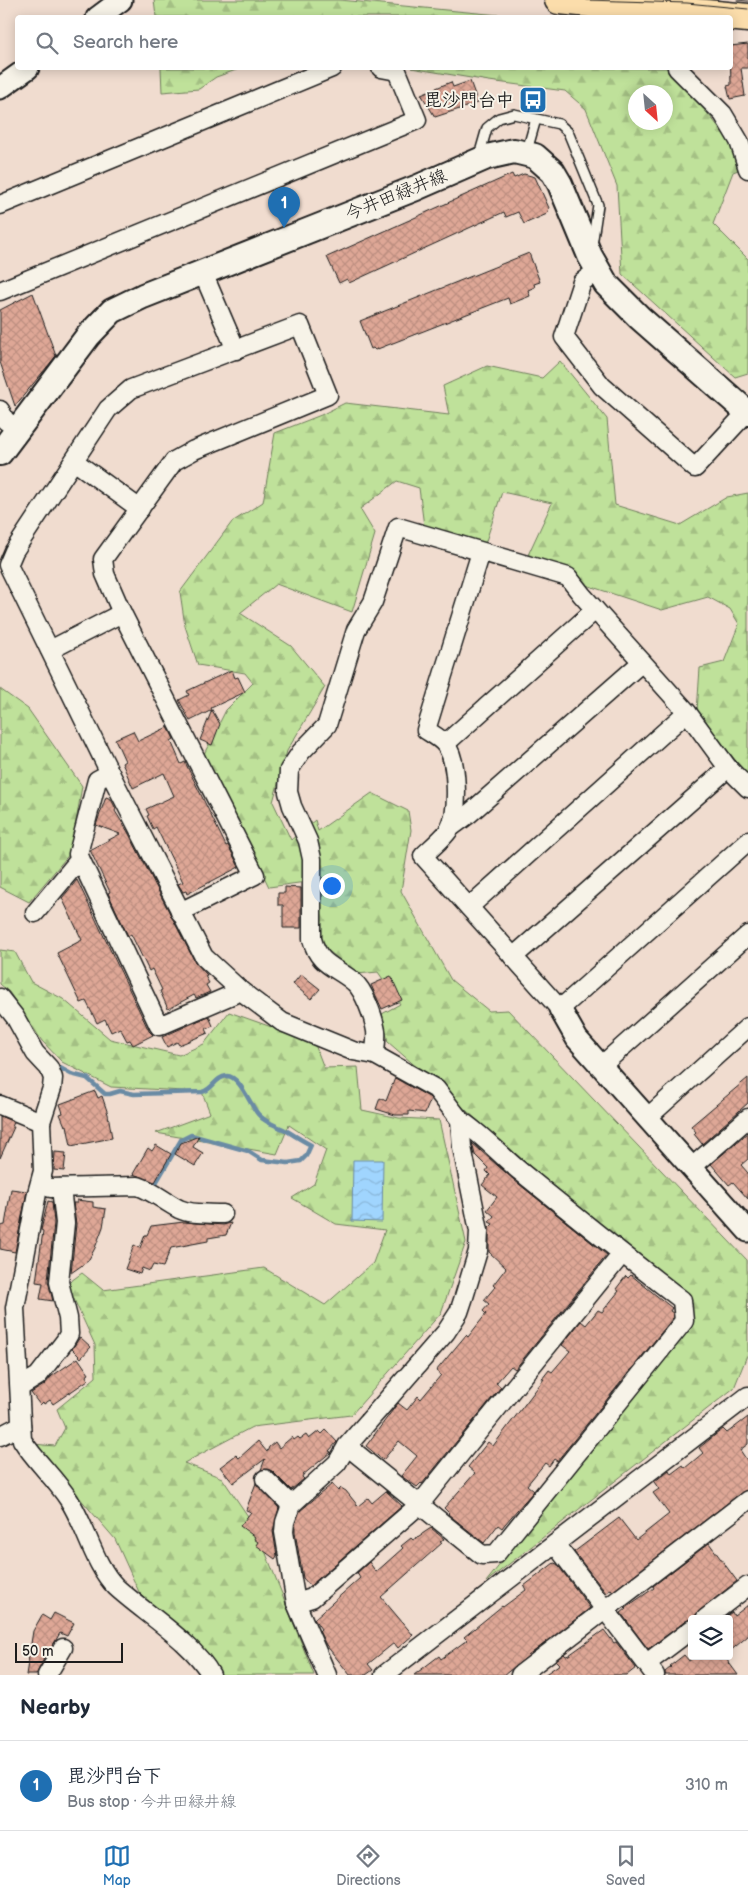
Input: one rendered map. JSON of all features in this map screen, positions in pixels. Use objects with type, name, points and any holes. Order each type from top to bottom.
[{"type":"main road","points":[[559,0],[712,15]]},
{"type":"main road","points":[[733,17],[748,18]]},
{"type":"main road","name":"今井田緑井線","points":[[0,453],[88,336],[112,311],[144,296],[416,188],[487,157],[514,151],[526,154]]},
{"type":"main road","points":[[526,154],[535,156],[553,172],[594,263],[606,284],[640,318],[747,413]]},
{"type":"street","points":[[101,15],[121,0]]},
{"type":"street","points":[[0,88],[25,70]]},
{"type":"street","points":[[0,205],[327,70]]},
{"type":"street","points":[[0,291],[417,120],[397,71],[392,70]]},
{"type":"street","points":[[680,70],[723,114],[739,140],[748,169]]},
{"type":"street","points":[[594,263],[582,282],[564,337],[602,386],[695,468],[747,413]]},
{"type":"street","points":[[203,273],[236,350]]},
{"type":"street","points":[[180,912],[255,875],[122,613],[104,574],[103,559],[174,461],[194,450],[328,395],[300,325],[130,389],[108,409],[14,551],[8,565],[110,773],[180,912],[204,957],[241,991],[282,1022],[353,1050],[375,1054],[436,1089],[460,1120],[478,1132],[510,1163],[682,1300],[684,1321],[496,1554],[482,1555],[347,1446]]},
{"type":"street","points":[[0,410],[4,420],[18,430]]},
{"type":"street","points":[[74,461],[140,508]]},
{"type":"street","points":[[375,1054],[376,1032],[364,996],[355,983],[323,961],[315,951],[312,939],[312,859],[308,840],[292,806],[288,792],[289,770],[301,752],[327,725],[356,630],[373,602],[398,527],[568,577],[595,610],[687,712],[728,768],[748,788]]},
{"type":"street","points":[[450,828],[455,804],[456,782],[452,761],[445,744],[426,730],[481,552]]},
{"type":"street","points":[[445,744],[595,610]]},
{"type":"street","points":[[50,650],[122,613]]},
{"type":"street","points":[[642,662],[469,814],[450,828],[423,856],[560,1009],[577,1039],[691,1168],[745,1221]]},
{"type":"street","points":[[469,907],[687,712]]},
{"type":"street","points":[[513,957],[728,768]]},
{"type":"street","points":[[110,773],[97,780],[78,854],[159,1026],[241,991]]},
{"type":"street","points":[[560,1009],[748,841]]},
{"type":"street","points":[[35,913],[80,859]]},
{"type":"street","points":[[601,1066],[748,934]]},
{"type":"street","points":[[0,998],[15,1017],[35,1053],[49,1068],[53,1078],[52,1088],[41,1122],[43,1172],[38,1188],[15,1308],[22,1440],[32,1457],[59,1486],[70,1502],[102,1566],[115,1586],[186,1646],[206,1666],[210,1675]]},
{"type":"street","points":[[647,1118],[748,1027]]},
{"type":"street","points":[[0,1104],[41,1122]]},
{"type":"street","points":[[691,1168],[748,1118]]},
{"type":"street","points":[[327,1675],[296,1603],[284,1532],[285,1522],[291,1505],[337,1463],[347,1446],[446,1332],[459,1312],[478,1251],[479,1231],[462,1147],[460,1120]]},
{"type":"street","points":[[38,1188],[138,1186],[191,1213],[222,1214]]},
{"type":"street","points":[[20,1387],[38,1376],[65,1342],[69,1334],[68,1318],[59,1282],[65,1223],[61,1188]]},
{"type":"street","points":[[296,1603],[312,1598],[419,1505],[622,1254]]},
{"type":"street","points":[[384,1675],[748,1396]]},
{"type":"street","points":[[0,1436],[21,1425]]},
{"type":"street","points":[[266,1479],[291,1505]]},
{"type":"street","points":[[520,1675],[748,1500]]},
{"type":"street","points":[[555,1544],[649,1670],[688,1633]]},
{"type":"street","points":[[710,1615],[748,1586]]},
{"type":"street","points":[[47,1675],[62,1648]]},
{"type":"lane","points":[[478,161],[487,128],[499,118],[514,114],[559,124],[568,132],[598,205],[594,263]]},
{"type":"lane","points":[[526,154],[536,119]]},
{"type":"green space","points":[[154,0],[340,0],[499,15],[156,15]]},
{"type":"green space","points":[[161,70],[236,70],[216,77],[199,89],[162,92]]},
{"type":"green space","points":[[423,70],[673,70],[730,141],[741,169],[733,172],[713,224],[748,259],[748,373],[735,377],[622,274],[617,186],[586,109],[565,91]]},
{"type":"green space","points":[[560,361],[607,419],[615,505],[680,525],[727,497],[748,493],[748,776],[697,712],[700,668],[724,662],[739,624],[730,609],[708,597],[662,610],[583,584],[528,555],[552,503],[502,492],[485,544],[424,526],[419,488],[397,481],[360,509],[375,534],[352,612],[276,584],[240,613],[291,646],[325,687],[287,751],[273,802],[291,840],[315,820],[318,831],[372,793],[408,811],[411,830],[401,891],[451,980],[489,1011],[508,1010],[747,1260],[748,1353],[734,1388],[486,1582],[690,1325],[689,1299],[571,1202],[388,1042],[382,1014],[400,1004],[378,972],[357,974],[319,943],[321,880],[269,887],[204,754],[226,710],[253,683],[245,673],[198,665],[185,626],[180,592],[232,522],[263,502],[275,433],[321,415],[345,403],[449,415],[443,386],[487,366],[542,378]]},
{"type":"green space","points":[[0,689],[28,709],[82,786],[71,852],[29,902],[0,887]]},
{"type":"green space","points":[[0,950],[15,952],[31,982],[63,999],[110,1039],[179,1055],[204,1044],[229,1012],[314,1042],[324,1068],[358,1067],[362,1110],[399,1118],[439,1120],[466,1242],[441,1313],[351,1415],[252,1427],[184,1463],[222,1478],[256,1528],[314,1675],[217,1675],[217,1670],[139,1592],[115,1539],[33,1444],[55,1446],[65,1428],[57,1409],[96,1377],[95,1345],[67,1284],[82,1273],[103,1290],[264,1268],[325,1305],[373,1263],[385,1230],[336,1224],[292,1198],[314,1184],[326,1150],[289,1125],[277,1154],[156,1133],[210,1113],[202,1092],[111,1087],[62,1062],[42,1041],[9,992],[0,984]]},
{"type":"water","points":[[353,1160],[383,1160],[382,1222],[352,1221]]},
{"type":"building","points":[[748,44],[748,68],[741,68],[745,96],[730,99],[727,86],[731,85],[733,46]]},
{"type":"building","points":[[470,81],[478,103],[435,117],[421,94],[451,82],[453,87]]},
{"type":"building","points":[[512,174],[514,178],[524,174],[535,177],[549,208],[547,214],[524,224],[518,212],[506,217],[504,212],[349,283],[347,279],[339,283],[327,257]]},
{"type":"building","points":[[529,253],[540,282],[534,284],[535,287],[528,290],[530,296],[510,304],[508,298],[375,350],[371,349],[360,321]]},
{"type":"building","points":[[33,293],[56,356],[15,406],[0,362],[0,310]]},
{"type":"building","points":[[232,670],[235,678],[238,677],[245,692],[211,708],[220,724],[212,745],[200,740],[212,710],[190,721],[179,700],[189,695],[187,691]]},
{"type":"building","points":[[168,727],[174,739],[171,741],[181,764],[185,762],[226,846],[228,845],[239,867],[187,894],[186,891],[183,892],[178,884],[183,882],[156,827],[153,829],[147,816],[149,815],[146,809],[174,796],[164,773],[133,788],[122,763],[125,761],[115,739],[133,731],[138,741]]},
{"type":"building","points":[[106,797],[111,799],[116,809],[115,811],[128,832],[195,962],[207,975],[205,976],[209,983],[206,985],[210,992],[196,998],[194,995],[168,1009],[152,969],[149,971],[131,934],[128,936],[90,850],[120,834],[96,825]]},
{"type":"building","points":[[77,880],[149,1031],[153,1035],[133,1045],[130,1040],[127,1041],[120,1028],[111,1032],[105,1019],[97,1023],[86,1001],[81,1003],[57,953],[82,940],[62,898]]},
{"type":"building","points":[[285,887],[301,888],[301,928],[283,928],[283,905],[278,905],[278,893],[285,893]]},
{"type":"building","points":[[301,974],[320,989],[311,999],[293,984]]},
{"type":"building","points":[[391,976],[402,1000],[382,1009],[371,985]]},
{"type":"building","points":[[209,1016],[213,1026],[206,1029],[208,1033],[179,1045],[177,1042],[167,1047],[162,1037]]},
{"type":"building","points":[[395,1078],[431,1099],[425,1113],[409,1111],[409,1115],[395,1115],[376,1109],[380,1098],[386,1101]]},
{"type":"building","points":[[748,1078],[748,1103],[702,1144],[694,1134],[696,1132],[691,1126]]},
{"type":"building","points":[[95,1091],[98,1098],[102,1096],[108,1114],[112,1138],[71,1146],[67,1125],[65,1126],[60,1114],[63,1113],[60,1104]]},
{"type":"building","points":[[0,1116],[14,1122],[12,1127],[14,1127],[0,1158]]},
{"type":"building","points":[[748,1133],[748,1159],[741,1165],[748,1173],[748,1199],[733,1182],[729,1185],[711,1164]]},
{"type":"building","points":[[199,1136],[193,1147],[203,1153],[195,1166],[175,1154],[181,1143]]},
{"type":"building","points":[[472,1143],[514,1180],[607,1255],[515,1369],[511,1366],[496,1383],[501,1387],[422,1484],[417,1487],[401,1476],[417,1456],[399,1441],[383,1460],[366,1446],[398,1403],[407,1410],[418,1396],[421,1399],[441,1375],[436,1371],[466,1335],[468,1337],[486,1314],[483,1311],[489,1304],[484,1300],[495,1287],[493,1285],[506,1268],[489,1252],[489,1228],[493,1224],[489,1222],[494,1216],[487,1210],[497,1197],[482,1185],[490,1175],[486,1171],[488,1168],[475,1155]]},
{"type":"building","points":[[156,1145],[171,1154],[155,1182],[133,1174],[148,1148],[152,1151]]},
{"type":"building","points":[[55,1152],[66,1153],[64,1171],[54,1170]]},
{"type":"building","points":[[11,1189],[27,1191],[15,1252],[0,1249],[0,1226],[5,1225]]},
{"type":"building","points":[[77,1200],[93,1202],[93,1207],[106,1209],[103,1227],[88,1261],[71,1273],[76,1224],[73,1203],[77,1203]]},
{"type":"building","points":[[48,1201],[52,1202],[54,1223],[48,1281],[53,1301],[40,1299],[43,1283],[36,1282],[43,1231],[41,1230]]},
{"type":"building","points":[[184,1222],[223,1225],[231,1223],[226,1235],[208,1238],[208,1241],[171,1248],[163,1267],[153,1265],[150,1271],[142,1268],[140,1274],[125,1269],[134,1245],[140,1248],[151,1226]]},
{"type":"building","points":[[631,1275],[672,1308],[670,1311],[673,1313],[673,1318],[557,1461],[554,1459],[549,1466],[545,1463],[527,1485],[534,1491],[502,1528],[498,1525],[484,1543],[448,1514],[444,1508],[475,1473],[468,1467],[488,1442],[493,1446],[549,1370],[552,1372],[570,1351],[562,1345],[581,1321],[586,1325],[598,1310],[602,1312],[619,1291],[616,1289],[626,1276],[628,1278]]},
{"type":"building","points":[[80,1337],[91,1347],[81,1358],[72,1349]]},
{"type":"building","points":[[78,1358],[89,1374],[86,1376],[88,1380],[53,1404],[50,1400],[40,1405],[31,1393]]},
{"type":"building","points":[[748,1417],[748,1444],[740,1450],[748,1462],[748,1490],[742,1492],[613,1591],[611,1589],[606,1593],[574,1552],[619,1518],[636,1540],[669,1514],[653,1493],[659,1489],[654,1482],[669,1470],[671,1474],[683,1465],[685,1468],[703,1453],[699,1448],[715,1435],[723,1429],[727,1433]]},
{"type":"building","points":[[326,1430],[337,1442],[329,1451],[331,1452],[303,1475],[304,1479],[291,1490],[272,1471],[267,1469],[261,1470],[265,1459],[233,1483],[220,1467],[236,1455],[239,1458],[258,1441],[267,1452],[269,1447],[275,1442],[279,1448],[292,1437],[294,1440],[306,1435],[309,1439],[319,1431],[322,1434]]},
{"type":"building","points":[[256,1483],[279,1508],[273,1531],[277,1556],[275,1559],[256,1545],[258,1542],[254,1539],[255,1537],[240,1526],[251,1512],[246,1510]]},
{"type":"building","points":[[332,1484],[338,1491],[341,1488],[346,1491],[358,1506],[368,1498],[372,1503],[386,1491],[402,1506],[310,1586],[303,1578],[295,1524],[300,1511]]},
{"type":"building","points":[[431,1528],[444,1539],[440,1542],[442,1543],[381,1597],[413,1635],[398,1648],[394,1643],[368,1664],[373,1670],[366,1675],[350,1675],[326,1645],[319,1631],[321,1629],[314,1619],[360,1578],[357,1573],[369,1562],[376,1572],[403,1548],[401,1546],[411,1538],[413,1540]]},
{"type":"building","points":[[709,1543],[737,1581],[699,1611],[697,1615],[688,1615],[688,1621],[648,1649],[621,1613],[625,1608],[654,1588],[653,1586]]},
{"type":"building","points":[[554,1563],[557,1564],[590,1608],[504,1675],[414,1675],[439,1656],[441,1659],[467,1640],[464,1637],[502,1606],[526,1590],[524,1586]]},
{"type":"building","points":[[748,1605],[748,1636],[733,1649],[733,1615],[728,1615],[732,1612],[734,1616]]},
{"type":"building","points":[[54,1613],[74,1623],[67,1636],[60,1633],[49,1652],[45,1650],[43,1661],[36,1675],[26,1675],[33,1631],[42,1615],[50,1620]]},
{"type":"building","points":[[604,1630],[636,1668],[627,1675],[544,1675],[560,1664],[556,1660],[564,1654],[566,1656],[569,1655]]},
{"type":"building","points":[[684,1655],[689,1661],[727,1660],[738,1675],[665,1675],[670,1666]]},
{"type":"waterway","points":[[53,1064],[71,1074],[87,1078],[105,1094],[120,1091],[134,1094],[202,1092],[209,1089],[223,1077],[232,1077],[261,1117],[311,1145],[306,1156],[301,1161],[288,1163],[262,1160],[248,1151],[191,1135],[181,1140],[154,1186]]},
{"type":"tram line","points":[[586,0],[687,3],[748,9]]},
{"type":"tram line","points":[[737,0],[748,1]]},
{"type":"place","name":"毘沙門台中","points":[[533,100]]},
{"type":"place","name":"毘沙門台下","points":[[284,228]]}]
